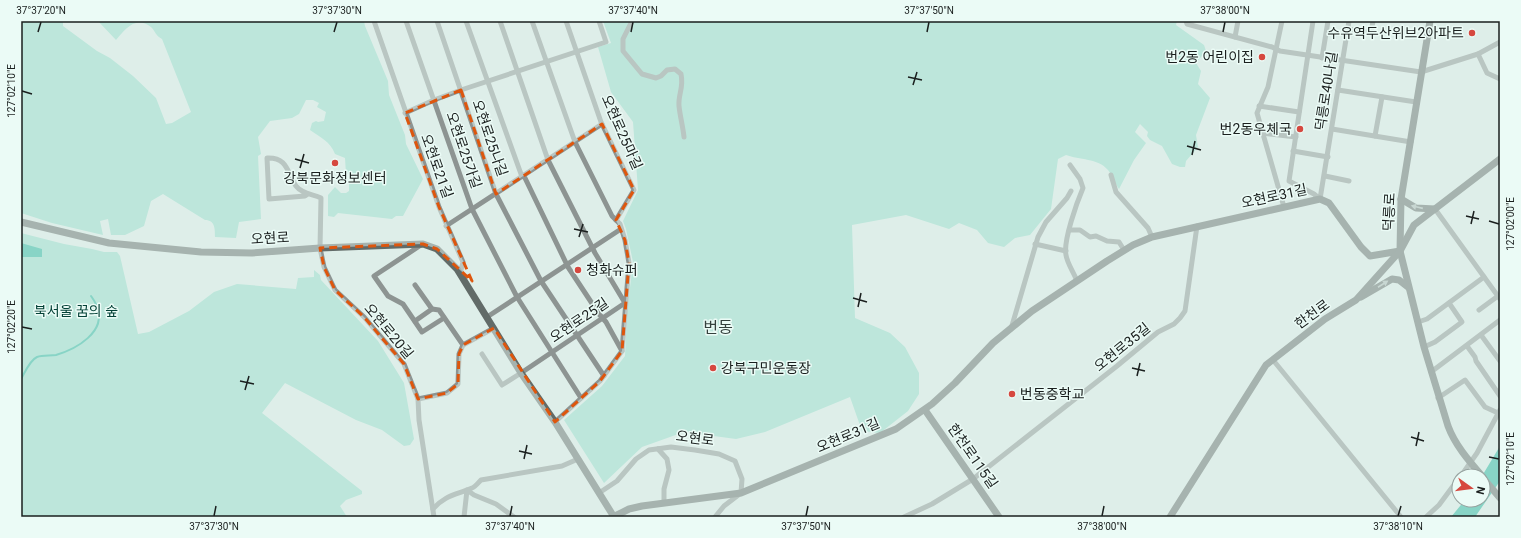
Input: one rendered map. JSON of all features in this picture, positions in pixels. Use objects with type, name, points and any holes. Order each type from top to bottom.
[{"type":"street","name":"오현로25가길","points":[[406,21],[472,209],[517,297],[581,398]]},
{"type":"street","name":"오현로25나길","points":[[437,21],[496,194],[541,281],[604,376]]},
{"type":"street","points":[[466,21],[521,174],[567,264],[603,318],[622,351]]},
{"type":"street","points":[[500,21],[548,160],[593,247],[625,303],[622,351],[604,376],[555,422]]},
{"type":"street","name":"오현로25길","points":[[521,373],[625,303],[629,263],[625,240],[621,229],[612,216],[575,142],[532,21]]},
{"type":"street","name":"오현로25마길","points":[[566,21],[602,124],[634,190],[616,220]]},
{"type":"street","points":[[546,62],[606,42],[599,21]]},
{"type":"street","points":[[632,21],[623,39],[623,51],[642,74],[656,78],[661,76],[667,70],[675,69],[681,74],[682,88],[679,96],[679,106],[684,137]]},
{"type":"street","points":[[1186,21],[1187,24],[1276,49],[1308,56],[1421,72],[1478,54],[1500,42]]},
{"type":"street","points":[[1235,37],[1238,21]]},
{"type":"street","points":[[1282,21],[1268,87],[1257,113],[1284,207]]},
{"type":"street","points":[[1313,21],[1289,181],[1314,194],[1320,199]]},
{"type":"street","points":[[1322,58],[1328,21]]},
{"type":"street","name":"덕릉로40나길","points":[[1320,199],[1349,21]]},
{"type":"street","points":[[1348,29],[1370,33],[1373,21]]},
{"type":"street","name":"덕릉로","points":[[1430,21],[1401,199],[1400,251],[1438,398],[1451,436],[1475,468]]},
{"type":"street","name":"오현로21길","points":[[376,22],[405,113],[446,226],[463,262],[460,274]]},
{"type":"street","points":[[1478,54],[1487,73],[1500,80]]},
{"type":"street","name":"오현로25나길","points":[[461,90],[546,62]]},
{"type":"street","name":"오현로25가길","points":[[434,100],[461,90]]},
{"type":"street","points":[[1338,90],[1416,102]]},
{"type":"street","points":[[1375,136],[1382,97]]},
{"type":"street","points":[[405,113],[434,100]]},
{"type":"street","points":[[1259,106],[1299,112]]},
{"type":"street","points":[[575,142],[602,124]]},
{"type":"street","points":[[1332,129],[1410,142]]},
{"type":"street","points":[[1262,133],[1296,137]]},
{"type":"street","name":"오현로25나길","points":[[496,194],[575,142]]},
{"type":"street","points":[[1294,151],[1328,157]]},
{"type":"street","points":[[267,158],[274,158],[284,164],[289,169],[297,187],[308,194],[305,196],[269,199],[267,158]]},
{"type":"street","name":"한천로","points":[[1170,517],[1266,365],[1325,319],[1356,300],[1400,251],[1414,225],[1500,159]]},
{"type":"street","points":[[1070,165],[1080,180],[1083,188],[1078,200],[1066,245],[1066,256],[1077,281]]},
{"type":"street","points":[[1111,175],[1116,192],[1148,228],[1152,237]]},
{"type":"street","points":[[1324,176],[1349,181]]},
{"type":"street","points":[[1011,329],[1035,244],[1046,222],[1067,198],[1071,191]]},
{"type":"street","name":"오현로20길","points":[[308,194],[321,198],[320,248],[324,266],[335,290],[364,317],[404,364],[418,399],[419,420],[434,517]]},
{"type":"street","name":"오현로25가길","points":[[472,209],[496,194]]},
{"type":"street","name":"오현로31길","points":[[613,517],[629,509],[642,506],[741,493],[889,433],[925,410],[955,383],[993,343],[1032,311],[1124,250],[1152,237],[1320,199],[1329,203],[1361,247],[1370,256],[1400,251]]},
{"type":"street","points":[[1401,199],[1416,208],[1435,209],[1499,297],[1479,310]]},
{"type":"street","name":"오현로21길","points":[[446,226],[472,209]]},
{"type":"street","name":"오현로","points":[[21,222],[109,243],[193,251],[252,253],[320,248],[423,244],[437,249],[460,274],[521,373],[555,422],[613,517]]},
{"type":"street","name":"오현로35길","points":[[904,517],[932,504],[973,479],[1158,332],[1174,324],[1185,311],[1197,226]]},
{"type":"street","points":[[487,317],[621,229]]},
{"type":"street","points":[[1070,230],[1080,230],[1090,237],[1096,236],[1107,241],[1119,242],[1124,250]]},
{"type":"street","points":[[423,244],[374,276],[388,296],[403,304],[422,332],[444,318]]},
{"type":"street","points":[[1035,244],[1066,251]]},
{"type":"street","points":[[1418,322],[1427,318],[1449,303],[1484,277]]},
{"type":"street","points":[[1356,300],[1367,295],[1392,279],[1400,280],[1409,288]]},
{"type":"street","points":[[415,285],[432,309]]},
{"type":"street","points":[[1424,347],[1435,342],[1462,322],[1449,303]]},
{"type":"street","points":[[415,321],[432,309],[439,310],[463,345]]},
{"type":"street","points":[[1431,372],[1500,320]]},
{"type":"street","points":[[418,399],[447,393],[458,384],[459,354],[463,345],[494,328]]},
{"type":"street","points":[[1481,335],[1500,361]]},
{"type":"street","points":[[1466,346],[1475,357],[1476,362],[1500,396]]},
{"type":"street","points":[[482,354],[502,384],[521,373]]},
{"type":"street","points":[[1272,360],[1401,517]]},
{"type":"street","points":[[1438,398],[1465,380],[1486,407],[1499,412],[1473,465],[1470,468]]},
{"type":"street","name":"한천로115길","points":[[925,410],[999,517]]},
{"type":"street","name":"오현로","points":[[598,493],[617,481],[636,459],[649,450],[671,447],[719,454],[735,461],[742,479],[741,493]]},
{"type":"street","points":[[658,449],[667,459],[669,470],[664,490],[664,503]]},
{"type":"street","points":[[433,509],[440,501],[457,493],[473,488],[482,480],[562,466],[578,459]]},
{"type":"street","name":"덕릉로","points":[[1491,488],[1500,498]]},
{"type":"street","points":[[1426,517],[1439,505],[1451,489]]},
{"type":"street","points":[[464,517],[467,490]]},
{"type":"street","points":[[467,490],[474,495],[496,504],[514,517]]},
{"type":"street","points":[[715,517],[724,506],[741,493]]},
{"type":"highlighted area","points":[[461,90],[496,194],[602,124],[634,190],[616,220],[625,240],[629,263],[622,351],[600,381],[555,422],[494,328],[463,345],[459,354],[458,384],[447,393],[418,399],[404,364],[364,317],[335,290],[324,267],[320,248],[423,244],[437,249],[472,281],[439,207],[405,113]]},
{"type":"green space","points":[[21,21],[63,21],[63,26],[97,51],[110,58],[133,76],[156,98],[166,124],[172,123],[191,112],[162,39],[151,27],[140,22],[127,28],[116,40],[98,21],[364,21],[388,81],[389,95],[405,135],[406,144],[423,179],[403,216],[396,216],[392,219],[338,213],[334,217],[328,216],[328,195],[335,187],[341,193],[346,193],[349,191],[349,182],[354,178],[354,174],[346,174],[345,158],[335,154],[328,143],[310,130],[312,123],[316,121],[324,121],[326,112],[317,107],[319,103],[313,100],[306,100],[299,114],[292,118],[270,121],[258,137],[261,154],[258,156],[261,219],[239,222],[236,238],[215,237],[213,223],[205,220],[163,194],[151,201],[144,226],[125,235],[111,235],[108,219],[100,221],[103,235],[52,223],[21,213]]},
{"type":"green space","points":[[603,21],[1177,21],[1176,25],[1204,45],[1206,51],[1196,63],[1201,71],[1198,84],[1210,98],[1196,135],[1198,147],[1186,161],[1185,167],[1172,164],[1162,146],[1150,140],[1147,136],[1148,132],[1140,124],[1135,132],[1146,143],[1134,160],[1119,189],[1104,166],[1094,161],[1066,155],[1058,159],[1051,209],[1030,235],[1015,238],[1004,247],[988,243],[977,230],[959,223],[949,229],[906,215],[852,225],[855,318],[890,333],[905,347],[919,373],[919,394],[908,411],[880,433],[862,431],[850,397],[765,432],[736,439],[684,432],[642,447],[604,483],[564,420],[602,386],[625,356],[627,313],[633,262],[623,221],[638,190],[633,122],[611,92],[598,47],[611,43]]},
{"type":"green space","name":"북서울 꿈의 숲","points":[[21,233],[104,252],[117,252],[120,256],[138,334],[149,332],[189,311],[214,292],[237,284],[296,289],[298,278],[314,277],[314,270],[320,275],[321,280],[378,341],[404,383],[414,439],[410,445],[404,446],[382,430],[356,420],[285,383],[262,413],[362,491],[362,494],[346,500],[340,506],[347,517],[21,517]]},
{"type":"shaded area","points":[[21,243],[42,249],[42,257],[21,257]]},
{"type":"shaded area","points":[[1500,446],[1500,481],[1491,494],[1491,468],[1487,468]]},
{"type":"shaded area","points":[[1458,508],[1481,508],[1475,517],[1451,517]]},
{"type":"waterway","points":[[21,379],[28,366],[37,357],[56,355],[64,352],[80,344],[94,332],[98,324],[99,316],[97,306],[91,296]]},
{"type":"place","name":"수유역두산위브2아파트","points":[[1472,33]]},
{"type":"place","name":"번2동 어린이집","points":[[1262,57]]},
{"type":"place","name":"번2동우체국","points":[[1300,129]]},
{"type":"place","name":"강북문화정보센터","points":[[335,163]]},
{"type":"place","name":"청화슈퍼","points":[[578,270]]},
{"type":"place","name":"강북구민운동장","points":[[713,368]]},
{"type":"place","name":"번동중학교","points":[[1012,394]]},
{"type":"district","name":"번동","points":[[718,327]]}]
